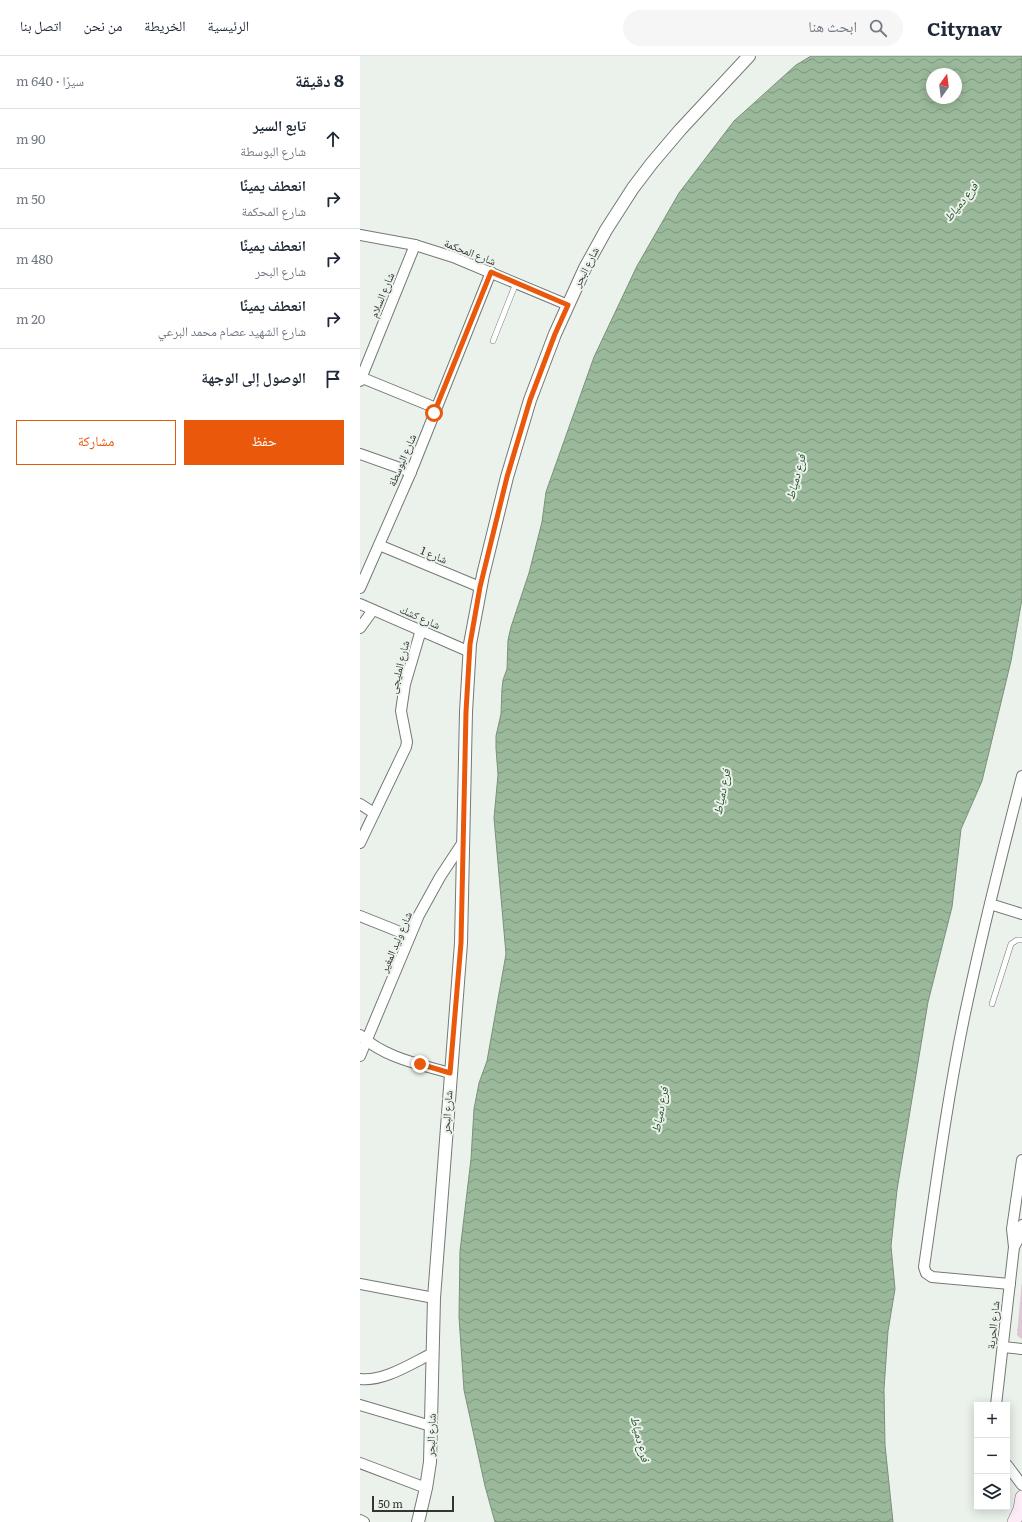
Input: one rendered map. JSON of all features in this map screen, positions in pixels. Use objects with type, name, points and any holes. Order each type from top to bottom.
[{"type":"street","name":"شارع البحر","points":[[418,1522],[430,1462],[434,1298],[461,943],[466,712],[470,652],[480,587],[507,477],[530,400],[555,334],[585,268],[606,230],[633,188],[680,130],[749,56]]},
{"type":"street","name":"شارع المحكمة","points":[[360,235],[415,245],[453,256],[568,305]]},
{"type":"street","name":"شارع السلام","points":[[361,379],[415,245]]},
{"type":"street","name":"شارع البوسطة","points":[[360,588],[411,472],[491,272]]},
{"type":"street","points":[[361,379],[436,408]]},
{"type":"street","points":[[360,454],[411,472]]},
{"type":"street","name":"شارع 1","points":[[379,545],[480,587]]},
{"type":"street","name":"شارع كشك","points":[[360,604],[470,652]]},
{"type":"street","points":[[360,628],[373,610]]},
{"type":"street","name":"شارع المليجى","points":[[361,841],[406,747],[407,742],[401,710],[404,684],[421,630]]},
{"type":"street","points":[[1010,1284],[932,1277],[926,1273],[924,1267],[946,1118],[961,1035],[990,904],[1022,776]]},
{"type":"street","points":[[360,804],[374,813]]},
{"type":"street","name":"شارع وليد المغير","points":[[360,1056],[363,1038],[419,915],[440,877],[463,842]]},
{"type":"street","points":[[990,904],[1022,914]]},
{"type":"street","points":[[360,916],[410,936]]},
{"type":"street","points":[[363,1038],[387,1054],[450,1073]]},
{"type":"street","name":"شارع الحرية","points":[[996,1402],[1014,1247],[1012,1229],[1022,1160]]},
{"type":"street","name":"شارع الحرية","points":[[1014,1247],[1020,1236],[1022,1225]]},
{"type":"street","points":[[360,1284],[434,1298]]},
{"type":"street","points":[[1003,1347],[1022,1349]]},
{"type":"street","points":[[360,1379],[368,1380],[383,1377],[433,1353]]},
{"type":"street","points":[[360,1405],[431,1426]]},
{"type":"street","points":[[360,1463],[426,1488]]},
{"type":"street","points":[[1010,1469],[1022,1486]]},
{"type":"street","points":[[360,1520],[364,1522]]},
{"type":"lane","points":[[494,341],[516,283]]},
{"type":"lane","points":[[992,1004],[1010,944],[1017,940],[1022,940]]},
{"type":"green space","points":[[1022,1280],[1022,1339],[1017,1335]]},
{"type":"water","name":"فرع دمياط","points":[[811,56],[1022,56],[1022,599],[1011,661],[982,781],[961,829],[952,907],[928,1002],[897,1190],[891,1246],[895,1289],[888,1331],[884,1389],[885,1445],[893,1522],[495,1522],[485,1486],[464,1390],[459,1317],[460,1251],[471,1159],[474,1109],[479,1083],[487,1061],[506,954],[494,818],[498,775],[496,736],[501,714],[503,680],[507,669],[508,640],[529,573],[542,522],[546,492],[594,357],[637,266],[679,193],[734,121],[796,65]]},
{"type":"route","points":[[420,1064],[450,1073],[461,943],[463,804],[470,644],[480,587],[507,477],[530,400],[555,334],[568,305],[491,272],[434,413]]}]
